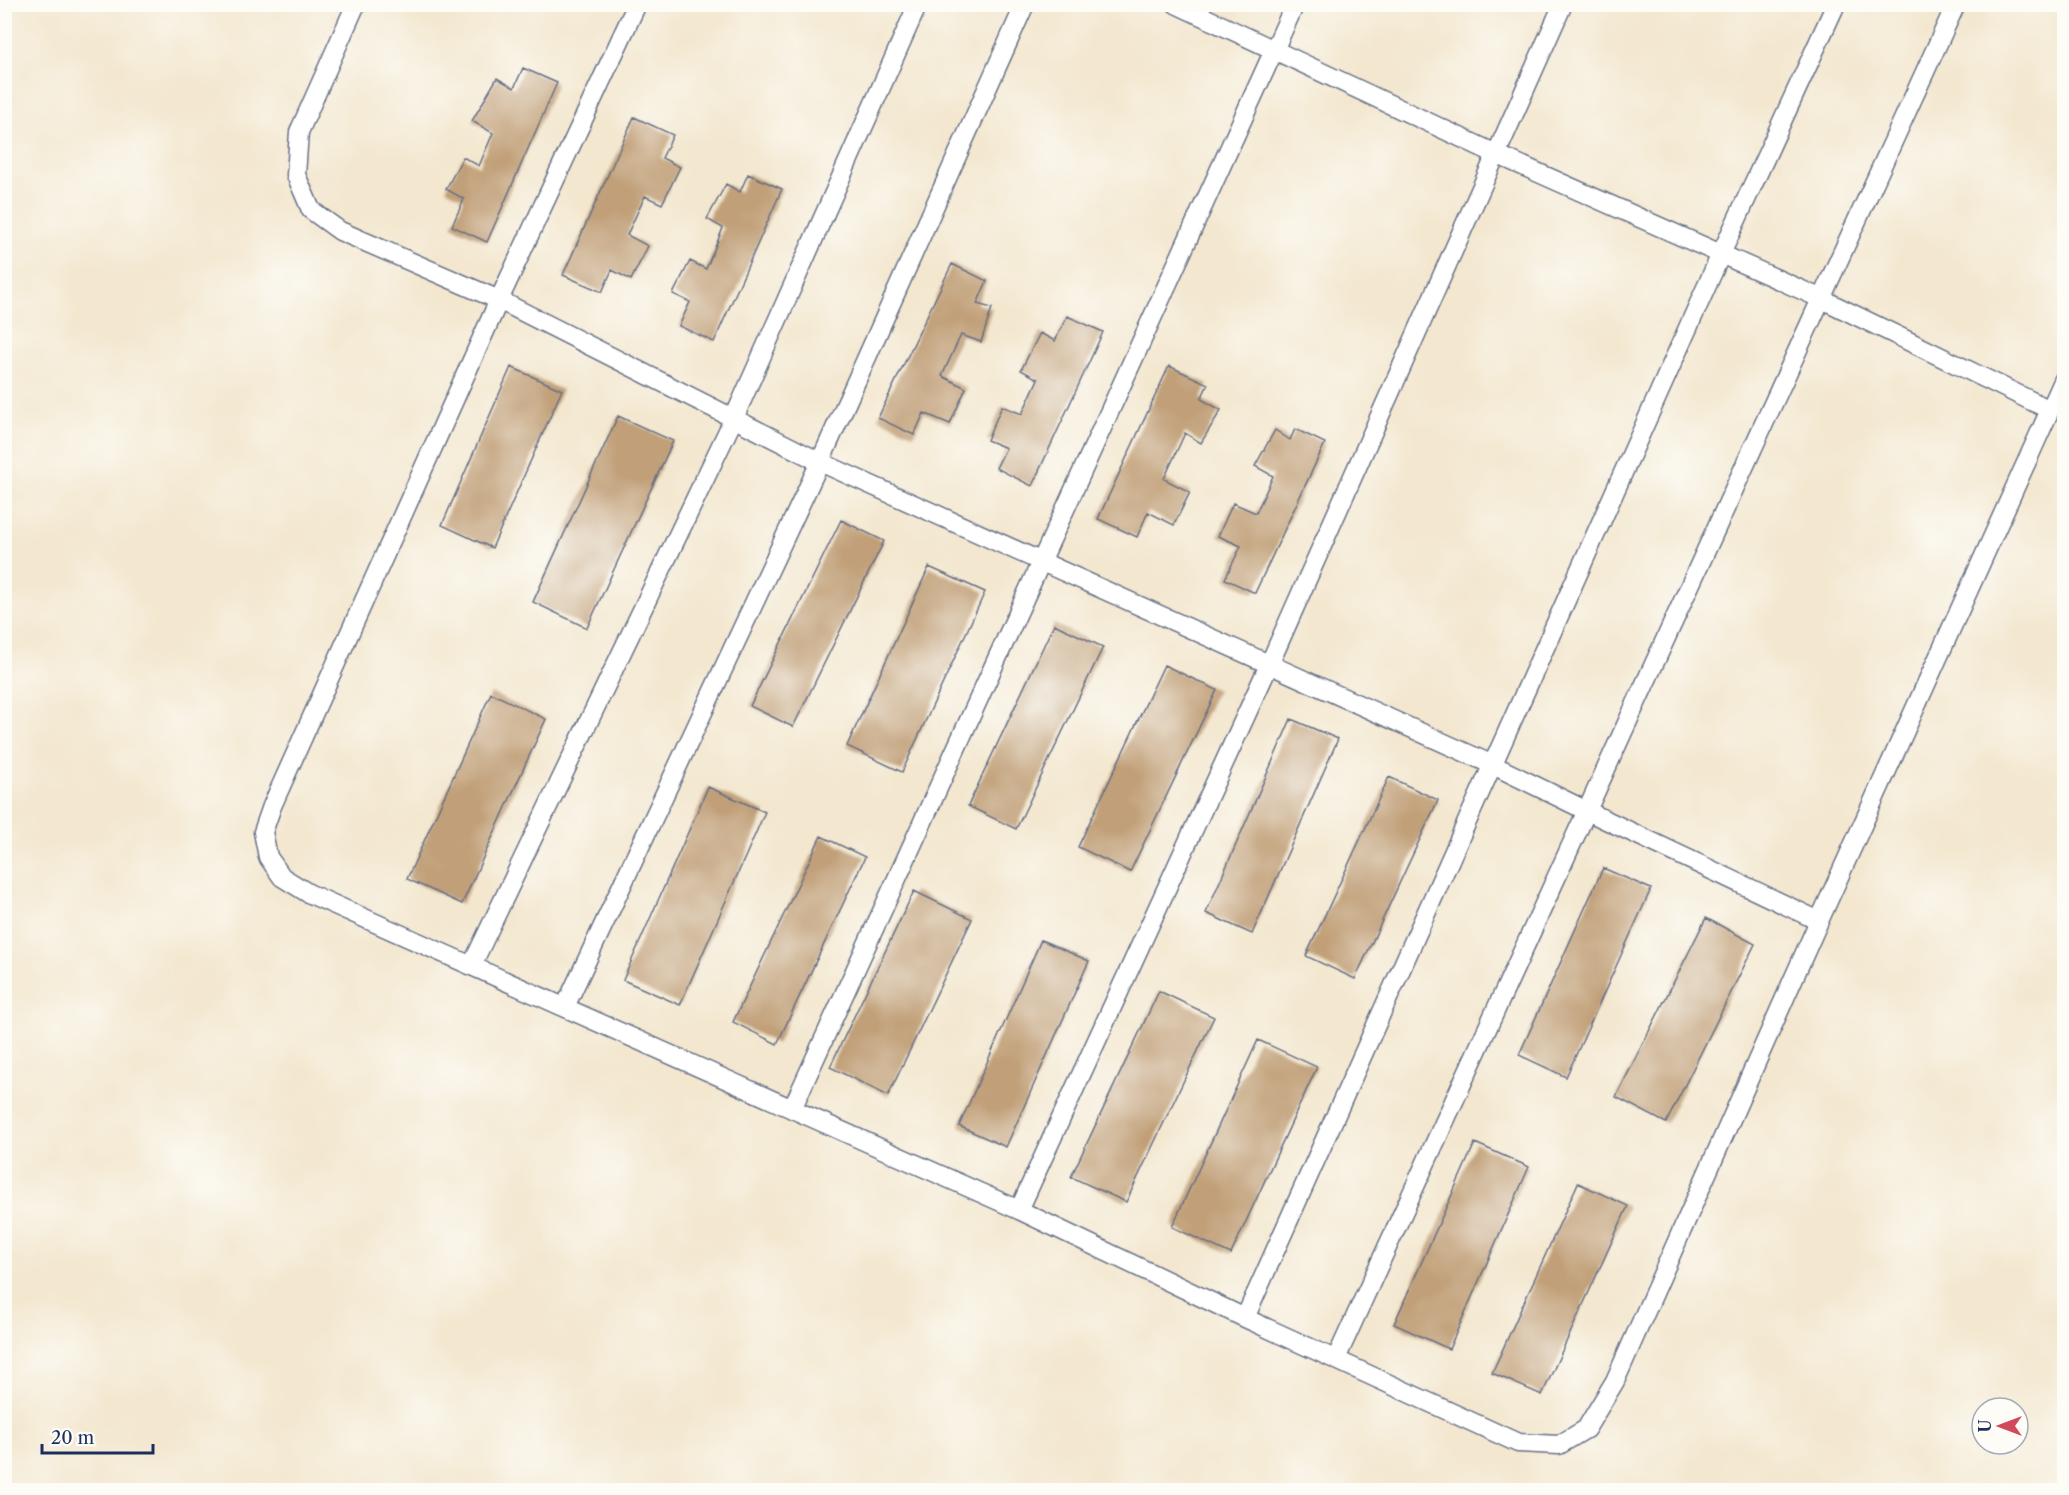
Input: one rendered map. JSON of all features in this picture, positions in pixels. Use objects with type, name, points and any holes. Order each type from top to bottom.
[{"type":"lane","points":[[356,4],[299,132],[296,175],[311,210],[340,231],[499,300],[820,462],[1493,765],[1819,921]]},
{"type":"lane","points":[[637,4],[499,300],[272,806],[263,832],[268,857],[282,877],[308,893],[1018,1210],[1245,1318],[1518,1443],[1559,1444],[1586,1429],[1615,1381],[1819,921],[2064,379]]},
{"type":"lane","points":[[472,965],[734,418],[918,4]]},
{"type":"lane","points":[[565,1007],[820,462],[1025,4]]},
{"type":"lane","points":[[1176,4],[1496,154],[1822,299],[2050,410]]},
{"type":"lane","points":[[792,1108],[1295,4]]},
{"type":"lane","points":[[1018,1210],[1269,665],[1563,4]]},
{"type":"lane","points":[[1245,1318],[1836,4]]},
{"type":"lane","points":[[1336,1359],[1956,4]]},
{"type":"building","points":[[523,68],[557,83],[487,242],[452,226],[464,199],[446,189],[463,157],[479,166],[493,133],[472,121],[497,78],[514,88]]},
{"type":"building","points":[[634,117],[673,135],[662,158],[680,167],[662,204],[645,196],[627,235],[648,246],[631,280],[612,270],[602,292],[563,275]]},
{"type":"building","points":[[748,174],[782,189],[714,342],[679,326],[690,302],[673,294],[690,261],[706,269],[723,228],[707,219],[726,184],[740,192]]},
{"type":"building","points":[[952,264],[987,281],[977,304],[992,308],[981,342],[961,335],[942,376],[966,388],[950,424],[924,413],[914,435],[878,418]]},
{"type":"building","points":[[1067,316],[1103,332],[1032,486],[996,468],[1006,448],[987,440],[1002,406],[1022,414],[1038,379],[1021,370],[1040,333],[1055,341]]},
{"type":"building","points":[[1169,366],[1208,384],[1201,399],[1221,410],[1201,443],[1185,433],[1164,479],[1190,492],[1174,525],[1148,512],[1137,537],[1098,519]]},
{"type":"building","points":[[511,367],[562,390],[492,548],[442,525]]},
{"type":"building","points":[[618,416],[673,441],[587,628],[533,602]]},
{"type":"building","points":[[1295,429],[1325,443],[1255,593],[1225,579],[1241,546],[1218,536],[1233,503],[1256,513],[1273,476],[1255,466],[1275,430],[1290,440]]},
{"type":"building","points":[[841,520],[884,541],[793,727],[750,706]]},
{"type":"building","points":[[929,567],[985,592],[902,772],[847,746]]},
{"type":"building","points":[[1054,624],[1103,647],[1016,829],[968,806]]},
{"type":"building","points":[[1164,665],[1217,690],[1130,872],[1078,847]]},
{"type":"building","points":[[491,693],[546,719],[462,904],[407,879]]},
{"type":"building","points":[[1291,719],[1338,739],[1252,934],[1206,913]]},
{"type":"building","points":[[1389,777],[1438,800],[1355,979],[1306,956]]},
{"type":"building","points":[[708,787],[765,812],[680,1005],[623,980]]},
{"type":"building","points":[[821,836],[865,857],[777,1044],[733,1022]]},
{"type":"building","points":[[1603,868],[1651,889],[1566,1077],[1519,1055]]},
{"type":"building","points":[[914,891],[972,919],[888,1096],[830,1067]]},
{"type":"building","points":[[1706,918],[1755,944],[1666,1123],[1616,1097]]},
{"type":"building","points":[[1041,940],[1089,961],[1006,1147],[959,1126]]},
{"type":"building","points":[[1159,991],[1214,1017],[1126,1202],[1071,1177]]},
{"type":"building","points":[[1258,1040],[1317,1067],[1231,1254],[1172,1227]]},
{"type":"building","points":[[1475,1143],[1529,1167],[1449,1349],[1394,1324]]},
{"type":"building","points":[[1578,1183],[1628,1206],[1542,1395],[1492,1373]]}]
